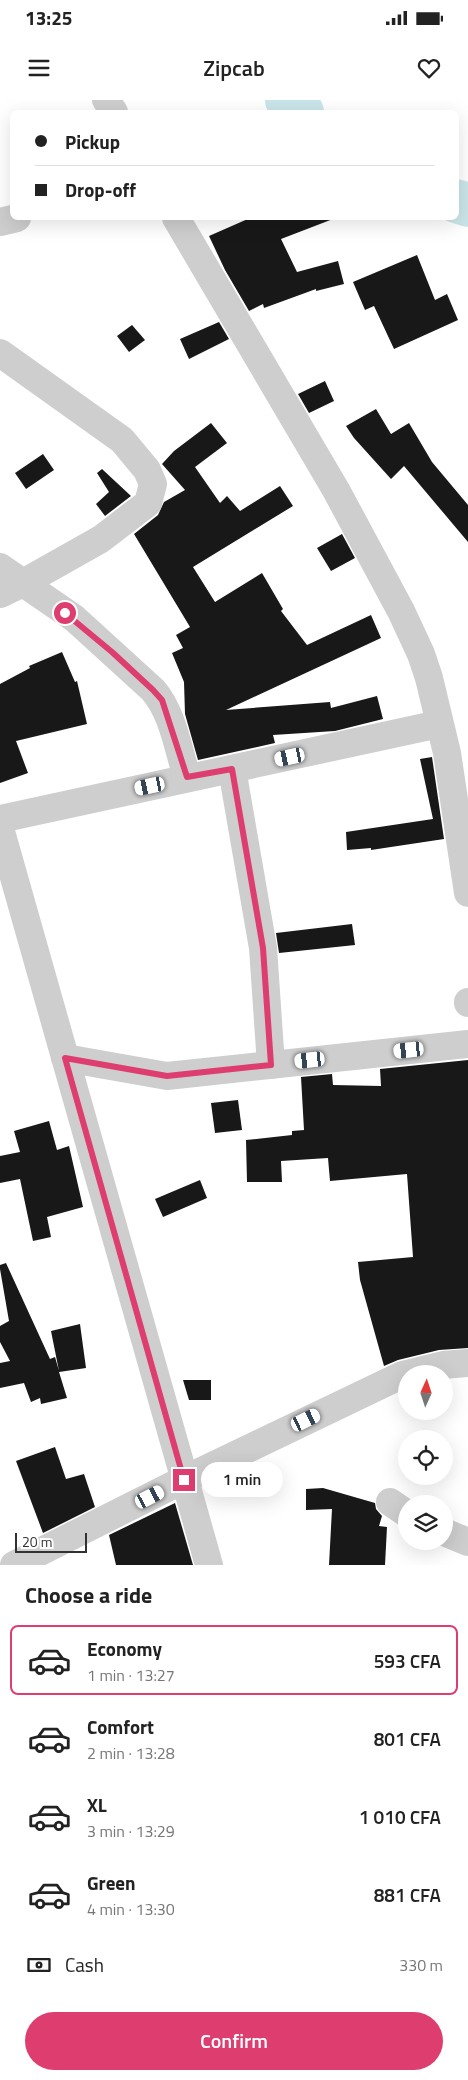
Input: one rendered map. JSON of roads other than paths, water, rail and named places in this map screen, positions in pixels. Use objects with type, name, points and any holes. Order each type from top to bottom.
[{"type":"street","points":[[177,220],[336,490],[401,610],[429,678],[439,724],[457,754],[468,893]]},
{"type":"street","points":[[0,352],[122,440],[147,470],[153,484],[148,503],[101,539],[12,589]]},
{"type":"street","points":[[0,567],[12,589],[74,618],[162,700],[187,777]]},
{"type":"street","points":[[0,818],[439,724]]},
{"type":"street","points":[[232,769],[262,938],[271,1065]]},
{"type":"street","points":[[0,828],[209,1565]]},
{"type":"street","points":[[65,1058],[167,1076],[468,1044]]},
{"type":"street","points":[[14,1565],[184,1480],[402,1375],[443,1365],[468,1363]]},
{"type":"street","points":[[453,1536],[468,1542]]},
{"type":"waterway","points":[[287,100],[300,110]]},
{"type":"waterway","points":[[459,202],[468,205]]}]
